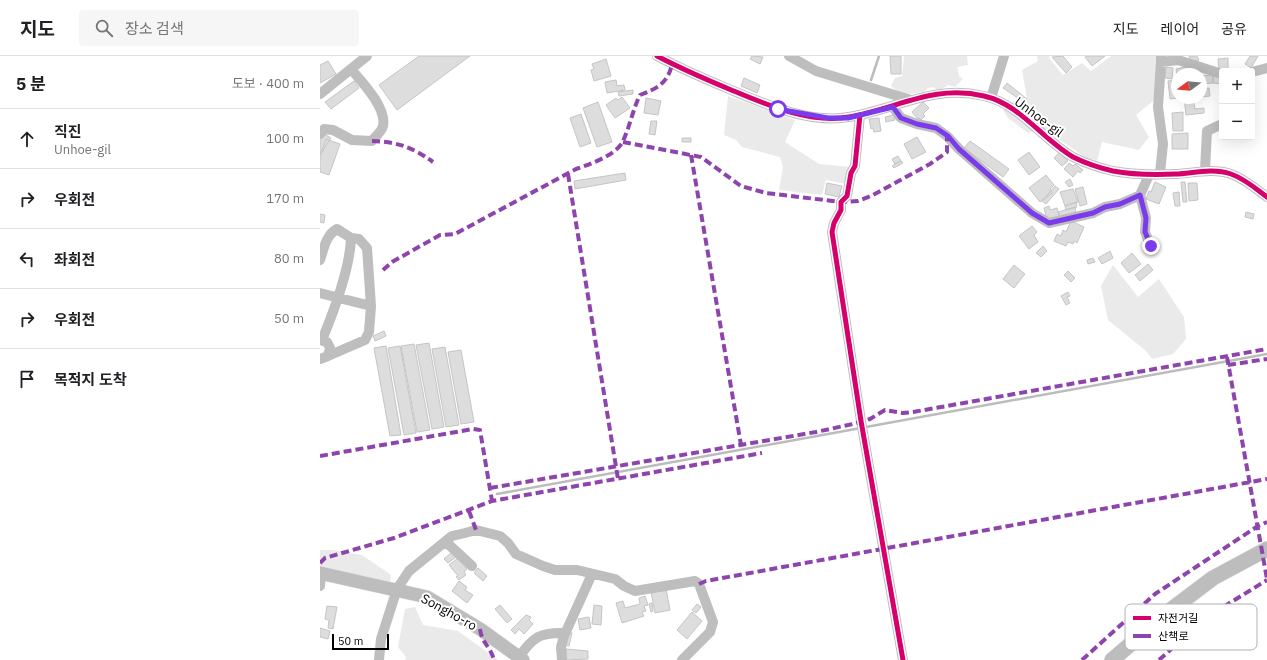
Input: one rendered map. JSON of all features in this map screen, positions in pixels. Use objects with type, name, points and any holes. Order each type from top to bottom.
[{"type":"highway","points":[[1179,604],[1213,578],[1267,548]]},
{"type":"highway","points":[[1193,604],[1245,568],[1267,559]]},
{"type":"highway","points":[[1112,660],[1125,649]]},
{"type":"highway","points":[[1125,660],[1136,650]]},
{"type":"main road","name":"Songho-ro","points":[[320,578],[397,589],[426,597],[480,629],[521,658]]},
{"type":"street","points":[[320,94],[367,56]]},
{"type":"street","name":"Unhoe-gil","points":[[657,56],[695,74],[778,109],[828,118],[848,118],[893,107],[930,94],[973,94],[991,98],[1006,105],[1072,156],[1108,170],[1149,175],[1160,173],[1174,174],[1205,170],[1230,173],[1248,181],[1267,197]]},
{"type":"street","points":[[789,56],[816,71],[911,100]]},
{"type":"street","points":[[991,98],[1004,56]]},
{"type":"street","points":[[1160,173],[1163,144],[1158,107],[1161,59],[1178,60],[1219,73]]},
{"type":"street","points":[[1255,71],[1267,68]]},
{"type":"street","points":[[320,134],[324,130],[333,130],[352,140],[372,141],[383,126],[382,112],[372,96],[351,69]]},
{"type":"street","points":[[893,107],[901,118],[917,124],[936,128],[948,136],[959,149],[1026,208],[1049,223],[1093,213],[1105,207],[1120,204],[1140,195]]},
{"type":"street","points":[[860,115],[855,166],[851,173],[847,196],[841,202],[841,210],[834,223],[832,232],[862,428],[903,660]]},
{"type":"street","points":[[1205,170],[1207,131],[1219,125]]},
{"type":"street","points":[[1149,175],[1140,195],[1146,218],[1145,232],[1151,246]]},
{"type":"street","points":[[320,260],[326,240],[332,231],[337,229],[351,238],[359,239],[367,248],[371,306],[369,332],[365,340],[324,357]]},
{"type":"street","points":[[324,357],[330,348],[327,342],[321,340],[337,298],[351,250],[351,238]]},
{"type":"street","points":[[320,293],[371,306]]},
{"type":"street","points":[[379,660],[381,639],[397,589],[409,571],[452,536],[476,530],[500,536],[508,543],[516,554],[543,566],[555,570],[578,570],[615,579],[624,586],[635,591],[696,581],[699,584],[713,622],[710,632],[682,660]]},
{"type":"street","points":[[446,542],[472,566]]},
{"type":"street","points":[[562,660],[561,647],[565,633],[592,574]]},
{"type":"street","points":[[521,658],[527,646],[540,634],[550,632],[565,633]]},
{"type":"shaded area","points":[[904,56],[967,56],[968,65],[957,67],[959,76],[963,79],[955,87],[948,85],[939,91],[933,87],[928,88],[924,92],[906,94],[899,92],[891,86],[895,78],[902,76]]},
{"type":"shaded area","points":[[1037,56],[1050,56],[1049,58],[1063,75],[1082,63],[1091,71],[1111,56],[1159,56],[1156,89],[1153,101],[1136,115],[1149,137],[1139,150],[1102,142],[1097,161],[1085,157],[1041,127],[1028,133],[1008,118],[1003,110],[1012,102],[1027,99],[1022,70],[1038,61]]},
{"type":"shaded area","points":[[728,96],[795,120],[785,142],[819,164],[851,167],[846,184],[826,180],[822,195],[779,190],[783,167],[780,157],[742,147],[736,140],[724,135]]},
{"type":"shaded area","points":[[1113,265],[1138,297],[1159,279],[1184,317],[1186,339],[1173,354],[1152,359],[1146,351],[1108,320],[1101,286]]},
{"type":"shaded area","points":[[320,550],[332,550],[362,555],[391,575],[390,583],[320,567]]},
{"type":"shaded area","points":[[415,607],[423,625],[458,631],[498,660],[405,660],[406,657],[398,647],[405,609]]},
{"type":"building","points":[[419,56],[470,56],[397,110],[379,85]]},
{"type":"building","points":[[752,56],[763,57],[760,64],[750,59]]},
{"type":"building","points":[[890,56],[901,56],[901,74],[891,74]]},
{"type":"building","points":[[1063,56],[1072,67],[1066,73],[1052,57]]},
{"type":"building","points":[[1105,56],[1092,66],[1085,57]]},
{"type":"building","points":[[1189,56],[1197,56],[1199,60],[1191,63]]},
{"type":"building","points":[[1250,56],[1258,56],[1251,68],[1245,64]]},
{"type":"building","points":[[1228,58],[1228,68],[1219,68],[1219,71],[1218,59]]},
{"type":"building","points":[[606,59],[611,76],[594,81],[591,70],[594,69],[592,64]]},
{"type":"building","points":[[328,61],[336,74],[320,83],[320,65]]},
{"type":"building","points":[[1166,67],[1173,68],[1171,68],[1171,79],[1165,78]]},
{"type":"building","points":[[1207,76],[1213,76],[1213,83],[1207,84]]},
{"type":"building","points":[[1213,76],[1219,76],[1219,84],[1213,83]]},
{"type":"building","points":[[744,78],[760,85],[757,93],[741,86]]},
{"type":"building","points":[[616,80],[617,86],[624,85],[625,90],[607,93],[605,82]]},
{"type":"building","points":[[354,81],[359,88],[331,109],[325,102]]},
{"type":"building","points":[[1168,81],[1171,81],[1171,99],[1170,99]]},
{"type":"building","points":[[1007,83],[1027,99],[1022,101],[1003,88]]},
{"type":"building","points":[[1207,88],[1209,88],[1210,96],[1207,96]]},
{"type":"building","points":[[633,90],[633,94],[619,96],[618,92]]},
{"type":"building","points":[[622,97],[630,108],[615,118],[606,105],[616,98],[618,100]]},
{"type":"building","points":[[646,98],[661,101],[658,115],[644,113]]},
{"type":"building","points":[[598,102],[612,142],[597,147],[583,108]]},
{"type":"building","points":[[923,102],[929,108],[923,114],[925,116],[921,120],[919,118],[918,119],[912,112]]},
{"type":"building","points":[[1185,104],[1194,104],[1195,109],[1204,108],[1204,113],[1186,115]]},
{"type":"building","points":[[1183,112],[1183,131],[1173,131],[1172,113]]},
{"type":"building","points":[[581,114],[591,143],[580,147],[570,118]]},
{"type":"building","points":[[894,115],[895,120],[886,122],[885,117]]},
{"type":"building","points":[[879,118],[881,131],[874,132],[873,128],[871,129],[869,119]]},
{"type":"building","points":[[651,121],[657,121],[655,135],[649,134]]},
{"type":"building","points":[[1188,133],[1188,149],[1172,149],[1172,134]]},
{"type":"building","points":[[324,134],[331,138],[320,155],[320,141]]},
{"type":"building","points":[[917,137],[926,152],[912,159],[904,144]]},
{"type":"building","points":[[682,138],[691,138],[691,142],[682,142]]},
{"type":"building","points":[[326,139],[340,144],[329,175],[320,172],[320,156]]},
{"type":"building","points":[[970,141],[1009,169],[1003,177],[964,148]]},
{"type":"building","points":[[1029,152],[1040,167],[1029,175],[1018,160]]},
{"type":"building","points":[[1060,152],[1068,161],[1062,166],[1054,158]]},
{"type":"building","points":[[898,156],[901,161],[895,164],[892,159]]},
{"type":"building","points":[[901,161],[903,163],[894,168],[892,166]]},
{"type":"building","points":[[1069,163],[1073,166],[1075,164],[1083,170],[1080,173],[1078,171],[1073,177],[1064,169]]},
{"type":"building","points":[[625,173],[626,180],[575,189],[574,181]]},
{"type":"building","points":[[1046,175],[1054,185],[1050,189],[1052,193],[1040,202],[1029,188]]},
{"type":"building","points":[[1070,179],[1073,185],[1069,187],[1065,182]]},
{"type":"building","points":[[1155,182],[1166,187],[1159,204],[1146,199]]},
{"type":"building","points":[[1181,182],[1185,182],[1187,202],[1183,202]]},
{"type":"building","points":[[827,183],[842,186],[839,197],[825,194]]},
{"type":"building","points":[[1188,183],[1197,183],[1198,200],[1189,201]]},
{"type":"building","points":[[1055,186],[1059,189],[1046,204],[1042,201]]},
{"type":"building","points":[[1083,187],[1087,204],[1080,206],[1075,189]]},
{"type":"building","points":[[1073,189],[1078,202],[1065,206],[1060,192]]},
{"type":"building","points":[[1179,192],[1180,206],[1175,206],[1173,193]]},
{"type":"building","points":[[1076,202],[1077,207],[1066,210],[1065,206]]},
{"type":"building","points":[[1049,206],[1050,210],[1057,208],[1060,217],[1047,220],[1044,208]]},
{"type":"building","points":[[1075,207],[1076,213],[1060,217],[1058,212]]},
{"type":"building","points":[[1246,212],[1254,214],[1253,219],[1245,217]]},
{"type":"building","points":[[320,214],[325,215],[324,223],[320,222]]},
{"type":"building","points":[[1071,221],[1084,227],[1077,243],[1074,241],[1073,244],[1068,242],[1066,246],[1054,241],[1057,234],[1061,236],[1063,230],[1066,232]]},
{"type":"building","points":[[1032,226],[1037,232],[1034,235],[1038,242],[1029,249],[1019,236]]},
{"type":"building","points":[[1043,246],[1047,251],[1041,257],[1036,253]]},
{"type":"building","points":[[1110,251],[1113,258],[1102,264],[1098,258]]},
{"type":"building","points":[[1132,253],[1141,264],[1129,273],[1121,263]]},
{"type":"building","points":[[1093,258],[1095,262],[1088,264],[1087,260]]},
{"type":"building","points":[[1148,264],[1153,270],[1140,281],[1135,275]]},
{"type":"building","points":[[1014,265],[1025,274],[1014,288],[1003,279]]},
{"type":"building","points":[[1068,271],[1075,278],[1071,282],[1064,275]]},
{"type":"building","points":[[1068,292],[1070,296],[1067,297],[1070,303],[1066,305],[1061,296]]},
{"type":"building","points":[[384,331],[386,336],[375,341],[373,336]]},
{"type":"building","points":[[429,343],[444,427],[432,429],[416,345]]},
{"type":"building","points":[[414,344],[430,430],[417,432],[401,346]]},
{"type":"building","points":[[386,346],[401,435],[390,436],[374,348]]},
{"type":"building","points":[[400,346],[416,433],[404,435],[388,348]]},
{"type":"building","points":[[445,347],[459,425],[446,427],[432,349]]},
{"type":"building","points":[[461,350],[474,422],[461,424],[448,352]]},
{"type":"building","points":[[452,552],[456,557],[448,563],[444,559]]},
{"type":"building","points":[[458,558],[467,569],[464,572],[466,575],[459,580],[456,577],[458,576],[449,565]]},
{"type":"building","points":[[478,568],[487,576],[483,581],[474,573]]},
{"type":"building","points":[[459,581],[467,587],[465,590],[473,595],[467,603],[452,591]]},
{"type":"building","points":[[666,589],[670,610],[655,613],[651,592]]},
{"type":"building","points":[[645,596],[648,605],[644,606],[646,611],[642,612],[644,616],[622,623],[616,603],[623,601],[625,608],[640,604],[639,598]]},
{"type":"building","points":[[652,603],[653,611],[651,612],[649,604]]},
{"type":"building","points":[[697,604],[701,607],[696,613],[692,610]]},
{"type":"building","points":[[500,605],[512,619],[507,623],[495,609]]},
{"type":"building","points":[[594,605],[602,606],[601,625],[592,624]]},
{"type":"building","points":[[327,606],[337,607],[333,629],[328,628],[329,620],[325,619]]},
{"type":"building","points":[[692,612],[702,621],[687,639],[677,630]]},
{"type":"building","points":[[526,615],[531,617],[529,620],[533,624],[524,634],[519,629],[515,634],[511,630]]},
{"type":"building","points":[[589,617],[591,628],[580,630],[578,619]]},
{"type":"building","points":[[320,628],[330,631],[328,639],[320,637]]},
{"type":"building","points":[[568,632],[572,633],[569,646],[565,645]]},
{"type":"building","points":[[566,649],[588,651],[588,659],[566,660]]},
{"type":"waterway","points":[[871,80],[879,56]]},
{"type":"waterway","points":[[866,427],[1267,354]]},
{"type":"waterway","points":[[497,494],[861,428]]},
{"type":"marked path","points":[[383,270],[392,262],[440,235],[455,234],[576,169],[615,151],[623,141],[640,95],[661,84],[668,76],[672,64]]},
{"type":"marked path","points":[[623,142],[701,157],[741,186],[766,193],[841,202],[858,201],[871,196],[930,164],[947,152],[947,136]]},
{"type":"marked path","points":[[372,141],[404,146],[433,162]]},
{"type":"marked path","points":[[691,155],[741,445]]},
{"type":"marked path","points":[[568,174],[618,479]]},
{"type":"marked path","points":[[490,488],[816,432],[870,419],[885,410],[903,413],[913,412],[1267,349]]},
{"type":"marked path","points":[[1227,357],[1267,579]]},
{"type":"marked path","points":[[1228,365],[1267,359]]},
{"type":"marked path","points":[[320,456],[473,429],[480,430],[492,501]]},
{"type":"marked path","points":[[320,563],[325,558],[394,538],[492,501],[762,453]]},
{"type":"marked path","points":[[699,584],[706,581],[1267,479]]},
{"type":"marked path","points":[[469,511],[476,530]]},
{"type":"marked path","points":[[1144,604],[1155,594],[1258,526],[1267,522]]},
{"type":"marked path","points":[[1228,604],[1267,580]]},
{"type":"marked path","points":[[1082,660],[1125,621]]},
{"type":"marked path","points":[[480,629],[482,638],[494,660]]},
{"type":"marked path","points":[[1159,660],[1170,650]]},
{"type":"cycle path","points":[[657,56],[757,101],[788,111],[818,118],[849,117],[932,95],[966,93],[984,96],[1009,106],[1062,150],[1073,157],[1093,165],[1113,171],[1152,175],[1210,171],[1224,172],[1241,178],[1267,197]]},
{"type":"cycle path","points":[[860,115],[855,166],[851,173],[847,196],[841,202],[841,210],[834,223],[832,232],[861,421],[903,660]]},
{"type":"route","points":[[778,109],[828,118],[848,118],[893,107],[901,118],[917,124],[936,128],[948,136],[959,149],[1032,213],[1049,223],[1093,213],[1105,207],[1120,204],[1140,195],[1146,218],[1145,232],[1151,246]]}]
